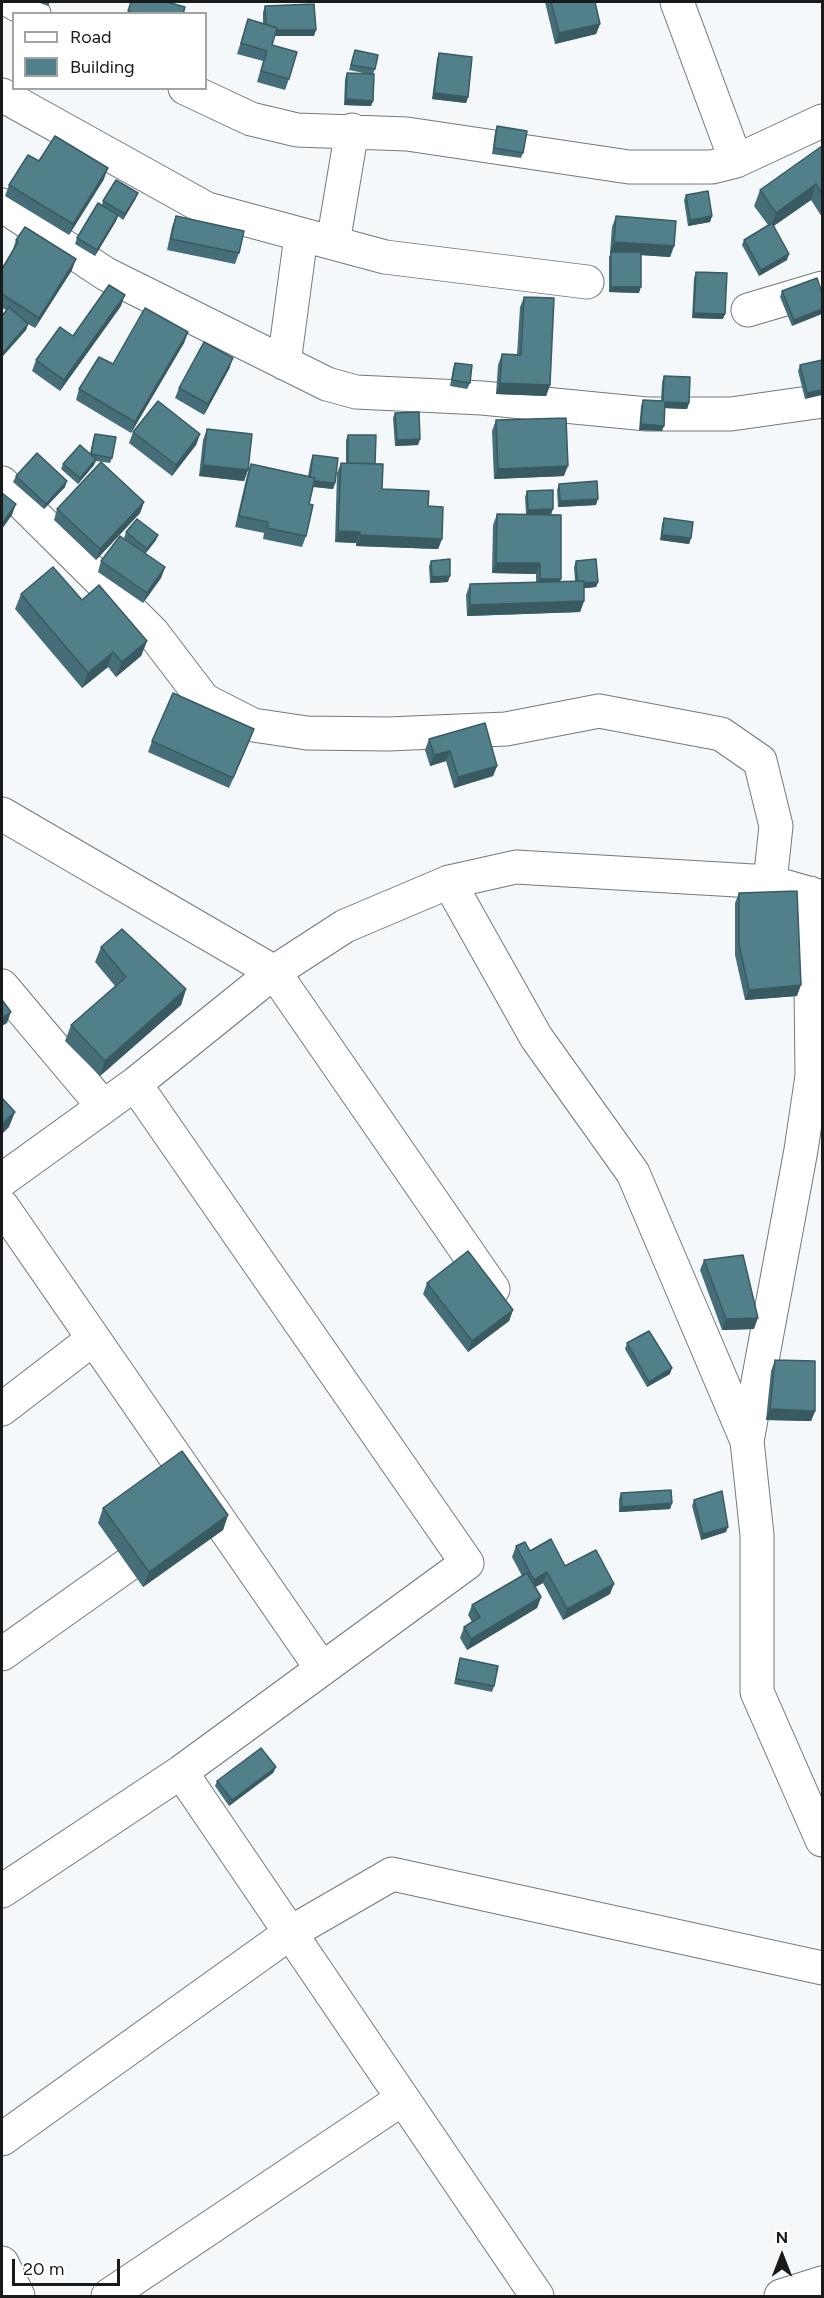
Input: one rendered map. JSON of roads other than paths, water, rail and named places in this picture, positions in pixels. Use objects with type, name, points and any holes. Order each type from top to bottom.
[{"type":"street","points":[[12,2],[30,12]]},
{"type":"street","points":[[677,2],[736,161]]},
{"type":"street","points":[[189,90],[251,119],[297,130],[352,130],[407,134],[629,167],[712,167],[736,161],[822,122]]},
{"type":"street","points":[[2,95],[207,209],[301,236],[385,256],[587,282]]},
{"type":"street","points":[[333,243],[352,130]]},
{"type":"street","points":[[2,205],[106,274],[327,384],[356,393],[482,399],[647,414],[731,414],[822,401]]},
{"type":"street","points":[[284,363],[301,236]]},
{"type":"street","points":[[748,310],[822,288]]},
{"type":"street","points":[[2,483],[137,617],[204,700],[254,725],[307,733],[400,734],[506,729],[599,711],[721,734],[760,761],[776,826],[770,882]]},
{"type":"street","points":[[2,814],[274,972],[504,1305]]},
{"type":"street","points":[[2,1180],[135,1084],[274,972],[345,926],[449,882],[516,867],[770,882],[816,895],[812,1076],[801,1150],[747,1441],[757,1535],[757,1692],[822,1840]]},
{"type":"street","points":[[449,882],[536,1037],[633,1173],[747,1441]]},
{"type":"street","points":[[2,986],[103,1106]]},
{"type":"street","points":[[2,1891],[181,1772],[466,1563],[135,1084]]},
{"type":"street","points":[[2,1206],[322,1669]]},
{"type":"street","points":[[2,1409],[93,1339]]},
{"type":"street","points":[[2,1654],[210,1506]]},
{"type":"street","points":[[181,1772],[402,2099],[523,2292]]},
{"type":"street","points":[[2,2139],[290,1933],[392,1874],[822,1968]]},
{"type":"street","points":[[108,2296],[402,2099]]},
{"type":"street","points":[[2,2263],[18,2296]]},
{"type":"street","points":[[781,2296],[822,2283]]}]
